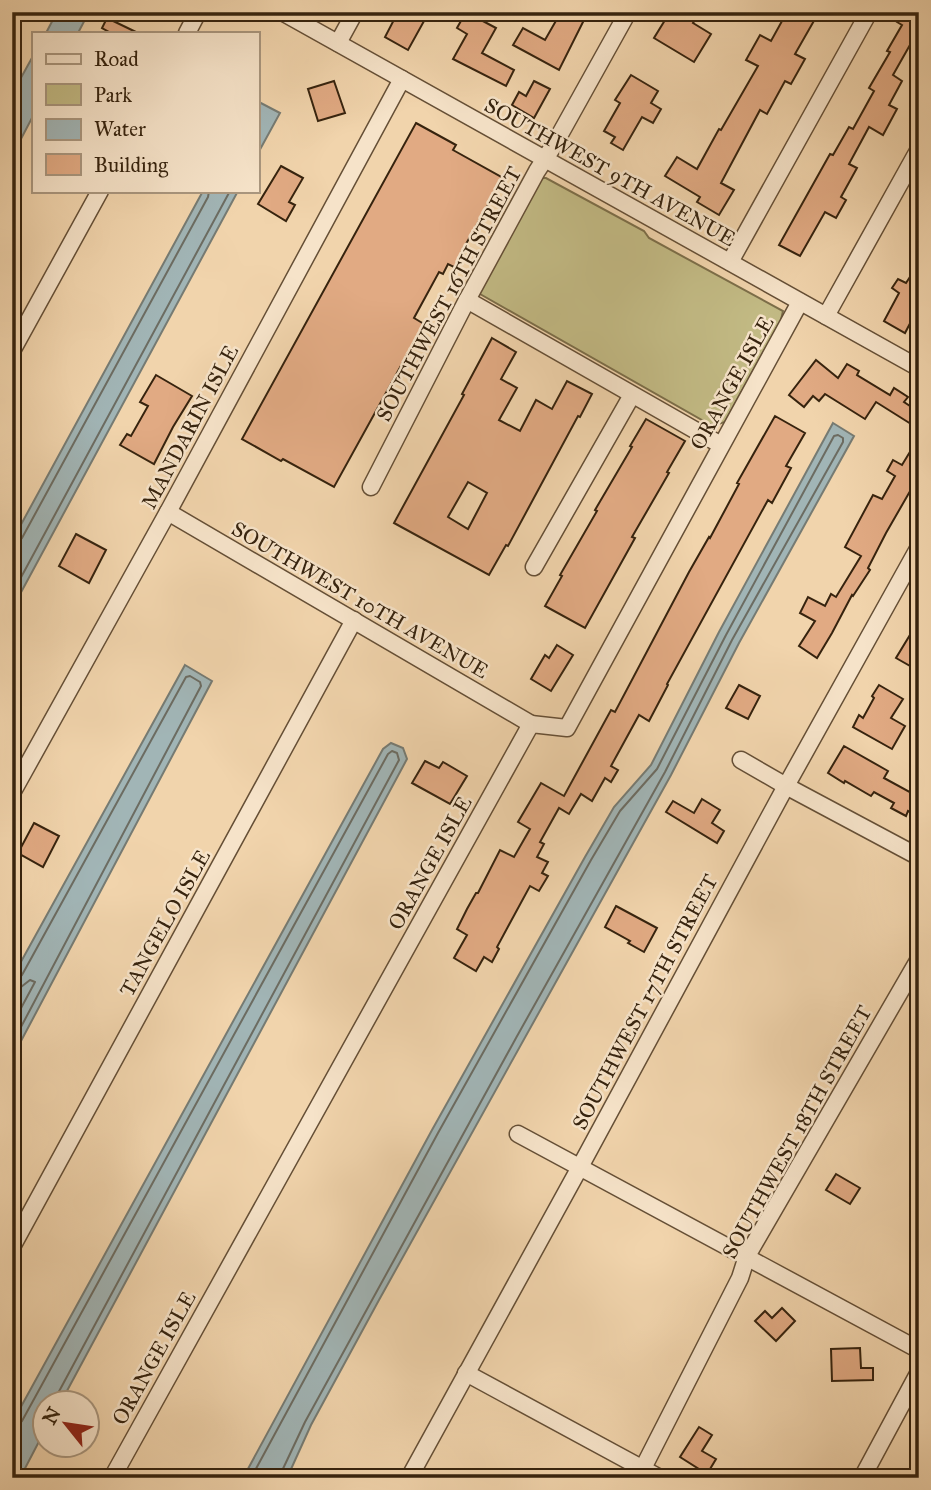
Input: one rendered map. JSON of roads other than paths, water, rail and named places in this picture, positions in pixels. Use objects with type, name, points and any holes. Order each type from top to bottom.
[{"type":"street","points":[[188,32],[198,12]]},
{"type":"street","name":"SOUTHWEST 9TH AVENUE","points":[[282,12],[919,368]]},
{"type":"street","points":[[338,43],[355,12]]},
{"type":"street","name":"SOUTHWEST 16TH STREET","points":[[370,487],[467,300],[628,12]]},
{"type":"street","points":[[730,262],[869,12]]},
{"type":"street","name":"MANDARIN ISLE","points":[[12,793],[168,512],[402,79]]},
{"type":"street","points":[[825,316],[919,149]]},
{"type":"street","points":[[12,351],[99,192]]},
{"type":"street","points":[[467,300],[722,445]]},
{"type":"street","name":"ORANGE ISLE","points":[[112,1478],[531,724],[567,728],[800,302]]},
{"type":"street","points":[[534,567],[632,395]]},
{"type":"street","name":"SOUTHWEST 10TH AVENUE","points":[[168,512],[531,724]]},
{"type":"street","name":"SOUTHWEST 17TH STREET","points":[[409,1478],[919,547]]},
{"type":"street","name":"TANGELO ISLE","points":[[12,1247],[354,620]]},
{"type":"street","points":[[741,760],[919,856]]},
{"type":"street","name":"SOUTHWEST 18TH STREET","points":[[641,1473],[740,1278],[747,1256],[919,958]]},
{"type":"street","points":[[518,1134],[919,1350]]},
{"type":"street","points":[[862,1478],[919,1372]]},
{"type":"street","points":[[466,1373],[641,1473],[660,1478]]},
{"type":"water","points":[[57,12],[89,12],[79,32],[47,32]]},
{"type":"water","points":[[32,58],[32,118],[12,156],[12,94]]},
{"type":"water","points":[[259,102],[280,113],[259,151]]},
{"type":"water","points":[[202,192],[237,192],[12,609],[12,541]]},
{"type":"water","points":[[833,423],[854,436],[739,643],[671,775],[379,1300],[311,1425],[287,1478],[243,1478],[432,1130],[585,857],[614,807],[651,765],[719,632]]},
{"type":"water","points":[[185,665],[212,681],[12,1058],[12,978]]},
{"type":"water","points":[[391,743],[403,748],[407,759],[69,1388],[32,1388],[32,1455],[20,1478],[12,1478],[12,1423],[383,749]]}]
